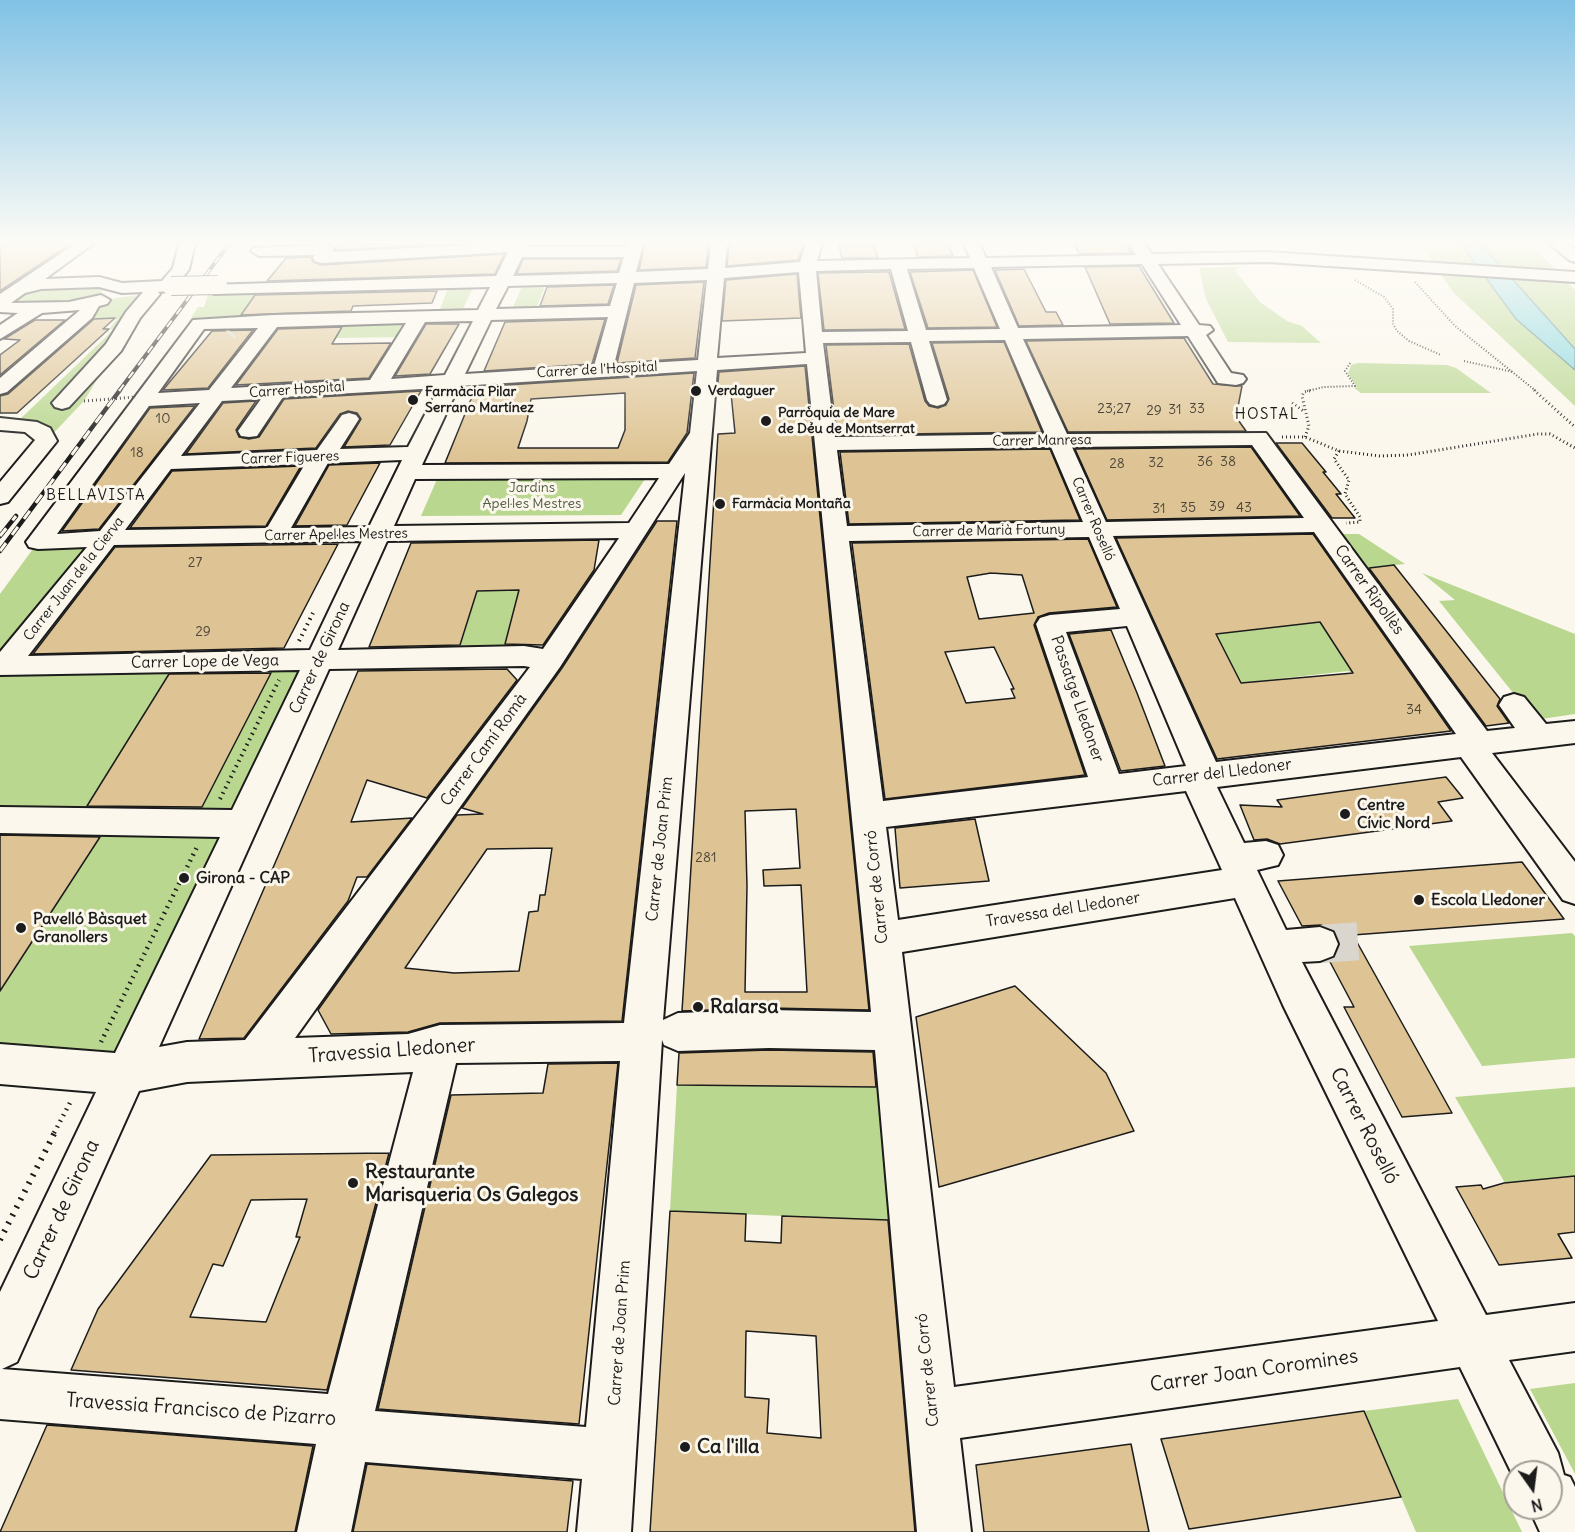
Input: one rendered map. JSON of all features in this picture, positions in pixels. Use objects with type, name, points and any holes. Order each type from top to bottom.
[{"type":"street","points":[[0,333],[26,315]]},
{"type":"street","points":[[0,388],[84,315]]},
{"type":"street","points":[[30,426],[62,403],[114,347],[133,315]]},
{"type":"street","points":[[230,331],[303,315]]},
{"type":"street","points":[[377,385],[419,316],[436,315]]},
{"type":"street","name":"Carrer de Girona","points":[[0,1345],[105,1073],[243,824],[304,660],[379,534],[484,315]]},
{"type":"street","points":[[603,370],[617,315]]},
{"type":"street","name":"Carrer de Joan Prim","points":[[604,1532],[612,1455],[642,1038],[676,487],[712,403],[706,364],[711,315]]},
{"type":"street","name":"Carrer de Corró","points":[[812,315],[834,534],[869,816],[944,1532]]},
{"type":"street","points":[[912,315],[937,400]]},
{"type":"street","name":"Carrer Roselló","points":[[1004,315],[1098,530],[1201,776],[1248,865],[1275,947],[1533,1460]]},
{"type":"street","points":[[1189,315],[1231,379]]},
{"type":"street","points":[[139,398],[196,326],[207,322],[271,324]]},
{"type":"street","name":"Carrer Juan de la Cierva","points":[[4,666],[107,538],[271,324]]},
{"type":"street","name":"Carrer de l'Hospital","points":[[452,379],[706,364],[918,336],[1199,330]]},
{"type":"street","name":"Carrer Hospital","points":[[139,398],[452,379]]},
{"type":"street","points":[[249,431],[278,391]]},
{"type":"street","name":"Carrer Apel·les Mestres","points":[[139,398],[38,542],[107,538],[635,530]]},
{"type":"street","points":[[62,403],[84,401]]},
{"type":"street","points":[[280,535],[349,419]]},
{"type":"street","points":[[0,423],[30,426],[42,433],[46,441],[0,497]]},
{"type":"street","name":"Carrer Camí Romà","points":[[256,1059],[550,660],[635,530],[676,487],[700,433]]},
{"type":"street","name":"Carrer Manresa","points":[[826,444],[1258,438]]},
{"type":"street","name":"Carrer Ripollès","points":[[1258,438],[1323,525],[1473,744],[1529,841],[1575,889]]},
{"type":"street","points":[[316,481],[325,457]]},
{"type":"street","name":"Carrer Figueres","points":[[164,463],[325,457],[412,463]]},
{"type":"street","points":[[412,463],[676,487]]},
{"type":"street","points":[[280,535],[299,510]]},
{"type":"street","name":"Carrer de Marià Fortuny","points":[[834,534],[1323,525]]},
{"type":"street","name":"Passatge Lledoner","points":[[1107,786],[1050,624],[1134,617]]},
{"type":"street","name":"Carrer Lope de Vega","points":[[4,666],[524,656],[550,660]]},
{"type":"street","points":[[1514,705],[1538,736]]},
{"type":"street","name":"Carrer del Lledoner","points":[[869,816],[1575,732]]},
{"type":"street","points":[[0,820],[243,824]]},
{"type":"street","name":"Travessa del Lledoner","points":[[882,939],[1248,865]]},
{"type":"street","points":[[1275,947],[1320,944]]},
{"type":"street","points":[[678,1032],[769,1029],[892,1031]]},
{"type":"street","name":"Travessia Lledoner","points":[[105,1073],[187,1062],[408,1054],[440,1044],[625,1042]]},
{"type":"street","points":[[324,1532],[348,1421],[440,1044]]},
{"type":"street","points":[[0,1064],[105,1073]]},
{"type":"street","name":"Carrer Joan Coromines","points":[[932,1416],[1575,1327]]},
{"type":"street","name":"Travessia Francisco de Pizarro","points":[[0,1394],[348,1421],[364,1436],[612,1455]]},
{"type":"path","points":[[1393,315],[1393,324],[1397,331],[1409,341],[1441,355]]},
{"type":"path","points":[[1445,315],[1455,326],[1517,374],[1575,427]]},
{"type":"path","points":[[1464,361],[1517,374]]},
{"type":"path","points":[[1305,437],[1309,426],[1302,396],[1308,390],[1355,386],[1345,371],[1351,362]]},
{"type":"path","points":[[84,401],[139,398]]},
{"type":"path","points":[[1292,403],[1305,413]]},
{"type":"path","points":[[1258,438],[1305,437],[1340,450],[1380,456],[1408,455],[1550,434],[1575,448]]},
{"type":"path","points":[[1323,525],[1360,522],[1360,517],[1345,494],[1349,480],[1334,459],[1340,450]]},
{"type":"path","name":"Carrer de Girona","points":[[0,1240],[105,1073],[208,823],[304,660],[316,606]]},
{"type":"green space","points":[[86,315],[137,315],[84,401],[46,441],[15,424],[113,330],[109,329],[117,319],[82,319]]},
{"type":"green space","points":[[193,315],[240,315],[239,317],[191,318]]},
{"type":"green space","points":[[1214,315],[1279,315],[1302,326],[1321,343],[1228,342]]},
{"type":"green space","points":[[1478,315],[1513,315],[1575,370],[1575,406]]},
{"type":"green space","points":[[1545,315],[1575,315],[1575,349]]},
{"type":"green space","points":[[411,323],[403,337],[268,339],[277,327]]},
{"type":"green space","points":[[1358,363],[1447,365],[1456,368],[1491,393],[1361,393],[1354,388],[1357,387],[1348,374],[1351,365]]},
{"type":"green space","name":"Jardins Apel·les Mestres","points":[[647,476],[621,515],[421,516],[438,477]]},
{"type":"green space","points":[[1340,534],[1359,534],[1405,564],[1365,568]]},
{"type":"green space","points":[[107,538],[5,665],[320,659],[125,1074],[0,1064],[0,594],[38,542]]},
{"type":"green space","points":[[1422,573],[1575,634],[1575,714],[1535,720],[1439,601],[1455,600]]},
{"type":"green space","points":[[519,590],[505,646],[460,647],[477,591]]},
{"type":"green space","points":[[1320,622],[1353,673],[1348,671],[1241,683],[1216,634]]},
{"type":"green space","points":[[1572,933],[1575,936],[1575,1058],[1482,1066],[1409,946]]},
{"type":"green space","points":[[677,1085],[880,1087],[894,1221],[670,1211]]},
{"type":"green space","points":[[1575,1087],[1575,1176],[1505,1183],[1455,1097]]},
{"type":"green space","points":[[1575,1383],[1575,1474],[1530,1389]]},
{"type":"green space","points":[[1458,1399],[1503,1493],[1503,1520],[1516,1520],[1522,1532],[1416,1532],[1364,1411]]},
{"type":"water","points":[[1513,315],[1545,315],[1575,349],[1575,370]]},
{"type":"building","points":[[629,315],[700,315],[695,358],[617,363]]},
{"type":"building","points":[[723,315],[801,315],[801,318],[722,321]]},
{"type":"building","points":[[822,315],[901,315],[905,329],[824,330]]},
{"type":"building","points":[[924,315],[992,315],[997,327],[928,328]]},
{"type":"building","points":[[1014,315],[1058,315],[1063,325],[1019,326]]},
{"type":"building","points":[[1106,315],[1169,315],[1174,323],[1110,324]]},
{"type":"building","points":[[115,318],[103,329],[109,329],[17,413],[0,413],[0,396],[8,394],[94,319]]},
{"type":"building","points":[[605,319],[592,364],[484,371],[505,322]]},
{"type":"building","points":[[35,320],[65,320],[0,375],[0,355],[20,340],[4,339]]},
{"type":"building","points":[[426,324],[459,324],[430,374],[395,376]]},
{"type":"building","points":[[342,327],[332,344],[391,343],[369,378],[236,385],[278,329]]},
{"type":"building","points":[[253,330],[208,388],[163,390],[212,331]]},
{"type":"building","points":[[1184,338],[1213,384],[1242,386],[1236,417],[1246,431],[1068,432],[1026,341]]},
{"type":"building","points":[[1004,342],[1042,432],[837,435],[826,345],[909,344],[925,401],[929,406],[938,408],[946,405],[949,399],[932,343]]},
{"type":"building","points":[[805,366],[869,1010],[769,1008],[682,1011],[718,434],[735,433],[731,393],[717,394],[719,372]],"holes":[[[796,809],[800,868],[763,870],[764,886],[801,885],[807,992],[745,992],[747,886],[745,811]]]},
{"type":"building","points":[[694,373],[687,433],[668,462],[445,463],[476,387]],"holes":[[[625,393],[625,430],[618,448],[518,448],[531,399]]]},
{"type":"building","points":[[421,391],[390,445],[344,447],[361,419],[357,413],[348,411],[340,414],[316,448],[186,454],[223,403],[256,401],[236,430],[239,437],[249,439],[259,437],[284,399]]},
{"type":"building","points":[[195,406],[99,529],[62,531],[150,408]]},
{"type":"building","points":[[1276,443],[1302,443],[1326,472],[1323,472],[1341,494],[1336,494],[1355,518],[1332,518]]},
{"type":"building","points":[[1251,447],[1300,516],[1107,520],[1075,449]]},
{"type":"building","points":[[1050,449],[1080,520],[849,524],[840,452]]},
{"type":"building","points":[[380,463],[347,525],[295,526],[329,465]]},
{"type":"building","points":[[301,466],[266,526],[130,528],[172,471]]},
{"type":"building","points":[[657,521],[677,521],[622,1021],[440,1023],[408,1032],[331,1034],[318,1010],[457,815],[483,814],[462,808],[562,668]],"holes":[[[552,848],[545,895],[540,895],[538,911],[529,912],[519,971],[454,973],[405,968],[487,849]]]},
{"type":"building","points":[[1313,534],[1451,731],[1217,759],[1116,538]],"holes":[[[1320,622],[1353,673],[1241,683],[1216,634]]]},
{"type":"building","points":[[1088,539],[1117,607],[1049,613],[1038,617],[1034,625],[1085,775],[885,799],[852,543]],"holes":[[[991,573],[1022,575],[1034,613],[979,619],[967,577]],[[994,647],[1014,689],[1011,689],[1015,698],[966,703],[945,652]]]},
{"type":"building","points":[[599,540],[594,570],[543,645],[505,644],[519,590],[477,591],[460,645],[369,647],[411,543]]},
{"type":"building","points":[[338,544],[284,648],[33,654],[115,547]]},
{"type":"building","points":[[1394,565],[1500,699],[1497,706],[1509,723],[1486,726],[1369,568]]},
{"type":"building","points":[[1111,630],[1165,766],[1121,771],[1120,769],[1069,634]]},
{"type":"building","points":[[507,669],[517,680],[427,798],[367,780],[351,822],[412,818],[367,877],[357,877],[348,901],[244,1038],[199,1039],[358,671]]},
{"type":"building","points":[[271,673],[202,807],[87,806],[169,674]]},
{"type":"building","name":"Centre Cívic Nord","points":[[1446,777],[1463,798],[1438,802],[1452,821],[1280,844],[1267,839],[1254,840],[1240,805],[1282,807],[1277,800]]},
{"type":"building","points":[[975,819],[989,881],[900,888],[895,828]]},
{"type":"building","name":"Pavelló Bàsquet Granollers","points":[[0,835],[100,837],[0,991]]},
{"type":"building","name":"Escola Lledoner","points":[[1522,862],[1564,919],[1353,935],[1452,1113],[1402,1117],[1344,1007],[1354,1007],[1329,960],[1335,957],[1340,945],[1335,931],[1321,925],[1302,926],[1278,881]]},
{"type":"building","points":[[1015,986],[1106,1073],[1134,1131],[939,1187],[916,1017]]},
{"type":"building","points":[[769,1050],[873,1052],[876,1087],[677,1085],[679,1053]]},
{"type":"building","points":[[618,1063],[579,1424],[378,1409],[451,1095],[543,1093],[548,1064]]},
{"type":"building","points":[[389,1153],[327,1390],[71,1370],[98,1309],[211,1155]],"holes":[[[307,1199],[296,1237],[300,1237],[266,1322],[190,1317],[213,1264],[223,1266],[251,1200]]]},
{"type":"building","points":[[1575,1176],[1575,1232],[1558,1234],[1572,1258],[1499,1265],[1456,1187],[1481,1185],[1483,1189],[1504,1183]]},
{"type":"building","points":[[670,1211],[746,1214],[745,1241],[781,1243],[782,1216],[888,1220],[915,1532],[650,1532]],"holes":[[[746,1331],[816,1336],[821,1438],[767,1433],[769,1399],[745,1397]]]},
{"type":"building","points":[[1364,1411],[1401,1497],[1189,1529],[1161,1439]]},
{"type":"building","points":[[47,1425],[313,1446],[295,1532],[0,1532]]},
{"type":"building","points":[[1131,1444],[1149,1532],[984,1532],[976,1465]]},
{"type":"building","points":[[367,1464],[573,1481],[567,1532],[353,1532]]},
{"type":"tunnel","points":[[1320,944],[1376,940]]},
{"type":"railway","points":[[119,391],[176,315]]},
{"type":"railway","points":[[0,551],[120,390]]},
{"type":"railway","points":[[0,536],[16,516]]},
{"type":"place","name":"Verdaguer","points":[[696,391]]},
{"type":"place","name":"Farmàcia Pilar Serrano Martínez","points":[[413,400]]},
{"type":"place","name":"Parròquia de Mare de Déu de Montserrat","points":[[766,421]]},
{"type":"place","name":"Farmàcia Montaña","points":[[720,504]]},
{"type":"place","name":"Centre Cívic Nord","points":[[1345,814]]},
{"type":"place","name":"Girona - CAP","points":[[184,878]]},
{"type":"place","name":"Escola Lledoner","points":[[1419,900]]},
{"type":"place","name":"Pavelló Bàsquet Granollers","points":[[21,928]]},
{"type":"place","name":"Ralarsa","points":[[698,1007]]},
{"type":"place","name":"Restaurante Marisqueria Os Galegos","points":[[353,1183]]},
{"type":"place","name":"Ca l'illa","points":[[685,1447]]},
{"type":"district","name":"HOSTAL","points":[[1267,415]]},
{"type":"district","name":"BELLAVISTA","points":[[96,496]]}]
